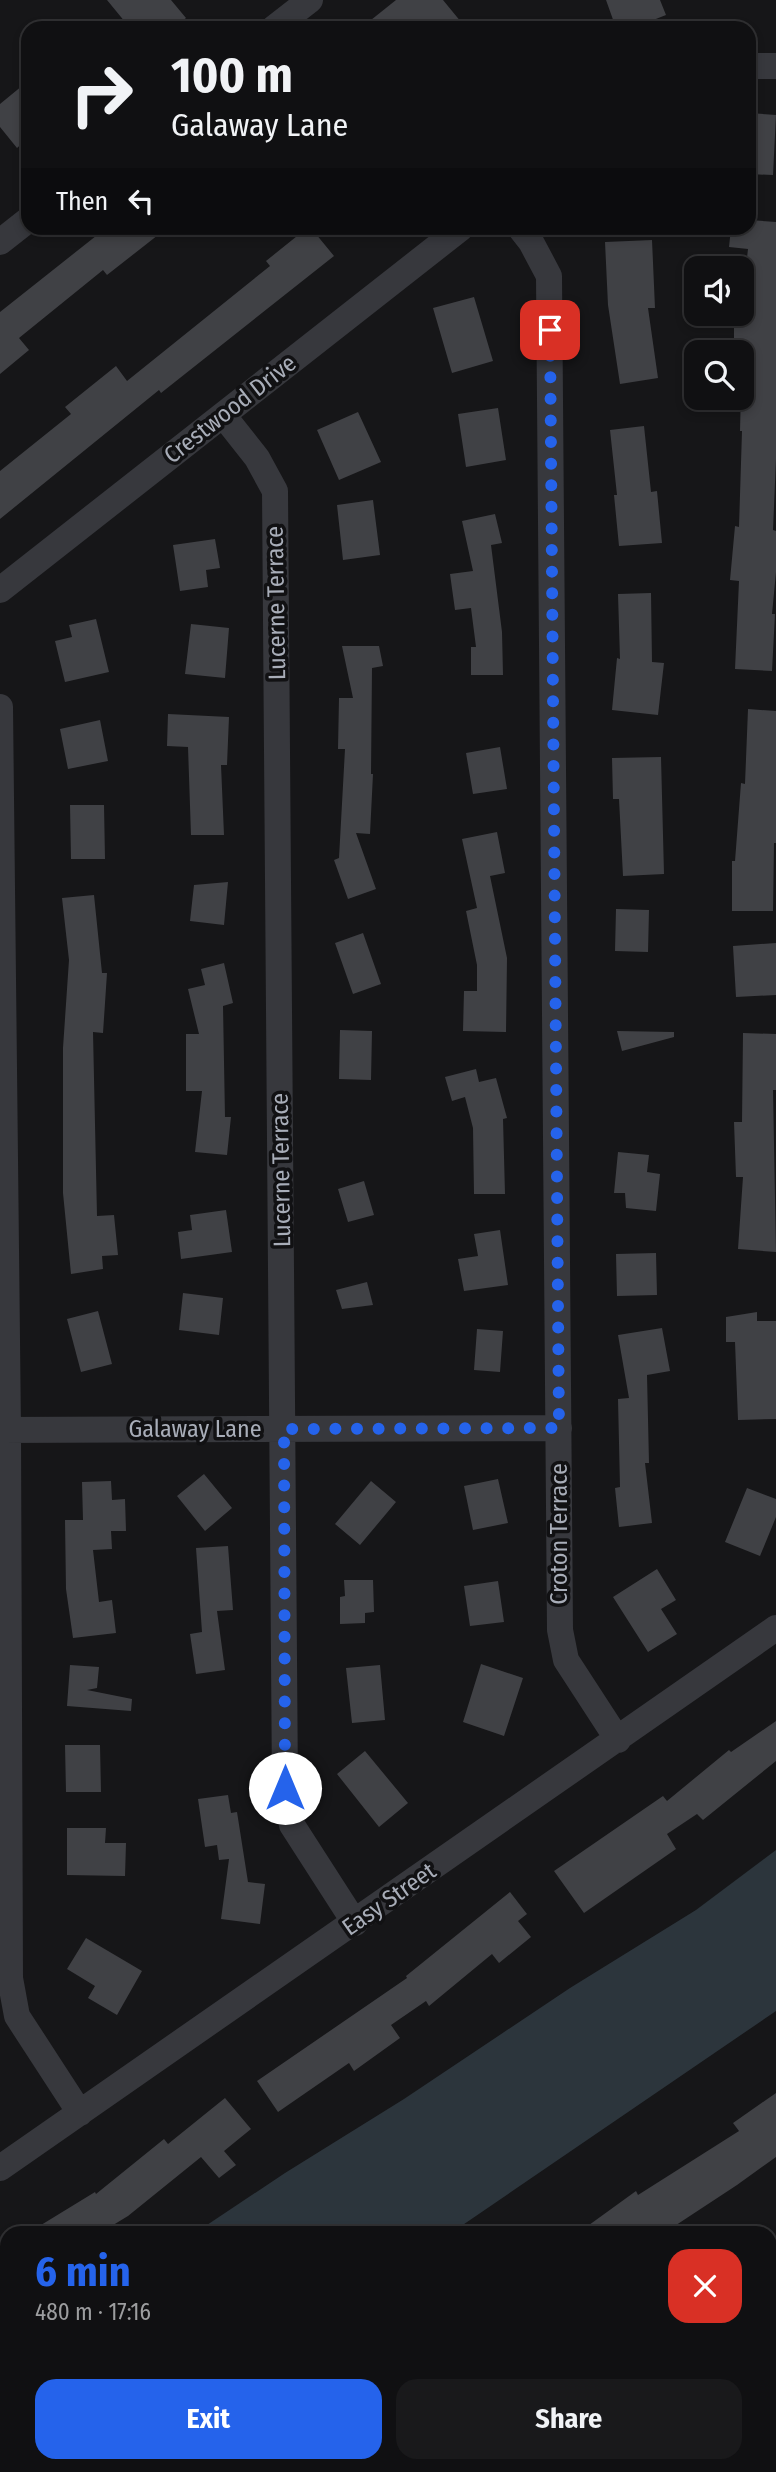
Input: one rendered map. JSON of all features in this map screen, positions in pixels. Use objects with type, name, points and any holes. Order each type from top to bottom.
[{"type":"street","points":[[283,21],[310,0]]},
{"type":"street","points":[[756,66],[776,66]]},
{"type":"street","points":[[0,242],[21,226]]},
{"type":"street","name":"Crestwood Drive","points":[[0,590],[452,235]]},
{"type":"street","name":"Croton Terrace","points":[[526,235],[549,275],[560,1630],[566,1660],[618,1740]]},
{"type":"street","name":"Lucerne Terrace","points":[[223,415],[257,458],[275,491],[285,1788],[292,1825],[355,1923]]},
{"type":"street","points":[[0,707],[10,1978],[17,2016],[80,2113]]},
{"type":"street","name":"Galaway Lane","points":[[4,1430],[559,1428]]},
{"type":"street","name":"Easy Street","points":[[0,2168],[776,1629]]},
{"type":"shaded area","points":[[776,1850],[776,2011],[461,2226],[206,2226],[404,2099],[570,1988],[696,1910]]},
{"type":"building","points":[[107,0],[171,0],[186,18],[182,21],[124,21]]},
{"type":"building","points":[[396,0],[443,0],[460,21],[370,21]]},
{"type":"building","points":[[606,0],[660,0],[666,15],[651,21],[614,21]]},
{"type":"building","points":[[21,87],[21,144],[17,148],[0,127],[0,104]]},
{"type":"building","points":[[756,114],[776,115],[773,175],[756,174]]},
{"type":"building","points":[[756,221],[776,222],[776,459],[773,530],[776,531],[776,572],[772,614],[775,614],[772,671],[735,669],[739,581],[730,580],[735,526],[739,527],[741,410],[754,410],[754,340],[734,340],[734,326],[754,326],[754,256],[747,256],[748,249],[729,247],[730,235],[756,235]]},
{"type":"building","points":[[97,235],[158,235],[107,275],[103,270],[19,338],[29,350],[0,374],[0,312]]},
{"type":"building","points":[[298,235],[317,235],[334,256],[161,393],[159,390],[0,519],[0,471],[71,414],[65,407],[116,366],[127,381],[270,266],[266,261]]},
{"type":"building","points":[[652,240],[655,308],[648,308],[658,378],[620,384],[608,305],[605,242]]},
{"type":"building","points":[[474,297],[493,361],[452,373],[433,308]]},
{"type":"building","points":[[498,408],[506,460],[466,467],[458,414]]},
{"type":"building","points":[[358,412],[381,462],[339,480],[317,430]]},
{"type":"building","points":[[644,426],[651,492],[657,491],[662,543],[619,546],[610,430]]},
{"type":"building","points":[[373,500],[380,555],[343,560],[337,505]]},
{"type":"building","points":[[495,514],[502,543],[491,545],[502,632],[503,675],[471,675],[471,647],[476,647],[471,608],[455,610],[450,574],[473,571],[462,521]]},
{"type":"building","points":[[215,539],[220,568],[206,570],[208,587],[180,591],[173,545]]},
{"type":"building","points":[[651,593],[652,662],[664,663],[658,715],[612,710],[617,658],[620,659],[618,594]]},
{"type":"building","points":[[96,619],[109,672],[65,682],[55,641],[72,637],[69,625]]},
{"type":"building","points":[[191,624],[229,628],[225,678],[185,674]]},
{"type":"building","points":[[342,646],[379,646],[383,666],[372,668],[373,774],[370,834],[356,833],[376,889],[348,899],[334,860],[339,858],[345,749],[338,749],[339,698],[353,698]]},
{"type":"building","points":[[748,709],[776,711],[773,911],[732,911],[732,861],[735,861],[741,783],[745,784]]},
{"type":"building","points":[[168,714],[229,717],[227,765],[221,765],[224,835],[191,835],[188,747],[167,746]]},
{"type":"building","points":[[100,720],[108,761],[68,769],[60,729]]},
{"type":"building","points":[[500,747],[507,789],[473,794],[466,753]]},
{"type":"building","points":[[661,757],[664,874],[623,876],[619,799],[613,799],[612,758]]},
{"type":"building","points":[[70,805],[104,805],[105,859],[71,859]]},
{"type":"building","points":[[497,832],[505,873],[490,876],[507,958],[506,1032],[463,1031],[464,991],[477,991],[477,965],[466,911],[477,908],[462,839]]},
{"type":"building","points":[[228,882],[224,925],[190,921],[194,885]]},
{"type":"building","points":[[94,895],[102,973],[107,973],[103,1033],[93,1032],[97,1216],[114,1215],[118,1255],[102,1256],[103,1269],[71,1274],[63,1193],[63,1048],[69,960],[62,898]]},
{"type":"building","points":[[616,909],[649,910],[648,952],[615,951]]},
{"type":"building","points":[[363,933],[381,984],[353,994],[335,943]]},
{"type":"building","points":[[776,943],[776,995],[736,997],[733,946]]},
{"type":"building","points":[[224,963],[233,1003],[223,1006],[225,1117],[231,1117],[227,1155],[195,1152],[202,1091],[186,1091],[186,1034],[199,1034],[188,989],[205,985],[201,969]]},
{"type":"building","points":[[340,1030],[372,1031],[371,1080],[339,1079]]},
{"type":"building","points":[[617,1031],[674,1032],[674,1037],[622,1051]]},
{"type":"building","points":[[743,1033],[776,1034],[776,1090],[773,1090],[776,1252],[738,1249],[743,1177],[736,1177],[734,1122],[742,1122]]},
{"type":"building","points":[[476,1069],[479,1082],[496,1078],[507,1118],[503,1119],[505,1194],[474,1194],[473,1128],[465,1097],[452,1101],[445,1077]]},
{"type":"building","points":[[618,1152],[649,1155],[647,1172],[660,1174],[656,1211],[626,1208],[625,1193],[614,1193]]},
{"type":"building","points":[[364,1181],[374,1215],[348,1222],[338,1189]]},
{"type":"building","points":[[226,1210],[232,1252],[181,1259],[178,1232],[192,1230],[190,1215]]},
{"type":"building","points":[[500,1230],[508,1285],[464,1291],[458,1259],[478,1256],[474,1234]]},
{"type":"building","points":[[656,1253],[657,1295],[617,1296],[616,1254]]},
{"type":"building","points":[[367,1282],[373,1305],[342,1309],[336,1290]]},
{"type":"building","points":[[183,1293],[223,1298],[219,1335],[179,1330]]},
{"type":"building","points":[[98,1311],[112,1364],[81,1372],[67,1319]]},
{"type":"building","points":[[757,1312],[757,1321],[776,1321],[776,1419],[738,1420],[735,1342],[726,1342],[726,1317]]},
{"type":"building","points":[[662,1328],[670,1371],[647,1375],[649,1463],[645,1463],[652,1523],[619,1527],[615,1488],[620,1487],[618,1399],[629,1398],[618,1335]]},
{"type":"building","points":[[477,1329],[503,1331],[500,1372],[474,1370]]},
{"type":"building","points":[[204,1474],[232,1508],[205,1531],[177,1496]]},
{"type":"building","points":[[498,1479],[508,1523],[473,1530],[464,1486]]},
{"type":"building","points":[[111,1481],[112,1500],[125,1499],[126,1531],[111,1531],[112,1549],[93,1550],[99,1602],[112,1600],[116,1633],[73,1638],[66,1589],[65,1520],[83,1520],[82,1482]]},
{"type":"building","points":[[371,1481],[396,1502],[360,1545],[335,1524]]},
{"type":"building","points":[[747,1488],[776,1499],[776,1517],[760,1556],[725,1542]]},
{"type":"building","points":[[228,1546],[233,1610],[217,1611],[225,1670],[196,1674],[190,1634],[202,1632],[196,1548]]},
{"type":"building","points":[[657,1569],[676,1600],[661,1609],[677,1634],[648,1652],[613,1597]]},
{"type":"building","points":[[344,1580],[373,1580],[374,1612],[365,1613],[365,1623],[340,1624],[340,1597],[345,1596]]},
{"type":"building","points":[[498,1581],[504,1622],[470,1626],[464,1586]]},
{"type":"building","points":[[481,1664],[523,1678],[504,1736],[463,1722]]},
{"type":"building","points":[[70,1665],[99,1667],[97,1688],[87,1690],[132,1699],[131,1711],[67,1706]]},
{"type":"building","points":[[380,1665],[385,1720],[352,1723],[346,1668]]},
{"type":"building","points":[[776,1721],[776,1761],[703,1820],[697,1814],[667,1834],[676,1849],[584,1913],[554,1871],[663,1796],[667,1801],[729,1750],[731,1752]]},
{"type":"building","points":[[65,1745],[100,1745],[101,1792],[66,1792]]},
{"type":"building","points":[[365,1751],[408,1803],[379,1827],[337,1774]]},
{"type":"building","points":[[228,1795],[231,1813],[237,1812],[248,1882],[265,1884],[260,1924],[221,1919],[229,1859],[219,1860],[217,1845],[205,1847],[198,1799]]},
{"type":"building","points":[[67,1828],[106,1828],[105,1843],[126,1843],[125,1876],[67,1875]]},
{"type":"building","points":[[510,1892],[527,1914],[518,1921],[531,1937],[499,1963],[492,1954],[429,2006],[426,2001],[391,2025],[400,2038],[354,2071],[349,2063],[278,2112],[257,2081],[407,1978],[406,1976]]},
{"type":"building","points":[[86,1938],[142,1971],[117,2015],[88,1998],[95,1986],[67,1969]]},
{"type":"building","points":[[776,2093],[776,2157],[675,2226],[588,2226],[636,2191],[638,2195],[739,2131],[733,2123]]},
{"type":"building","points":[[225,2098],[251,2129],[224,2151],[236,2165],[219,2178],[201,2157],[128,2216],[112,2226],[39,2226],[95,2192],[96,2194],[164,2139],[168,2144]]},
{"type":"route","points":[[285,1788],[284,1429],[559,1428],[550,330]]}]
